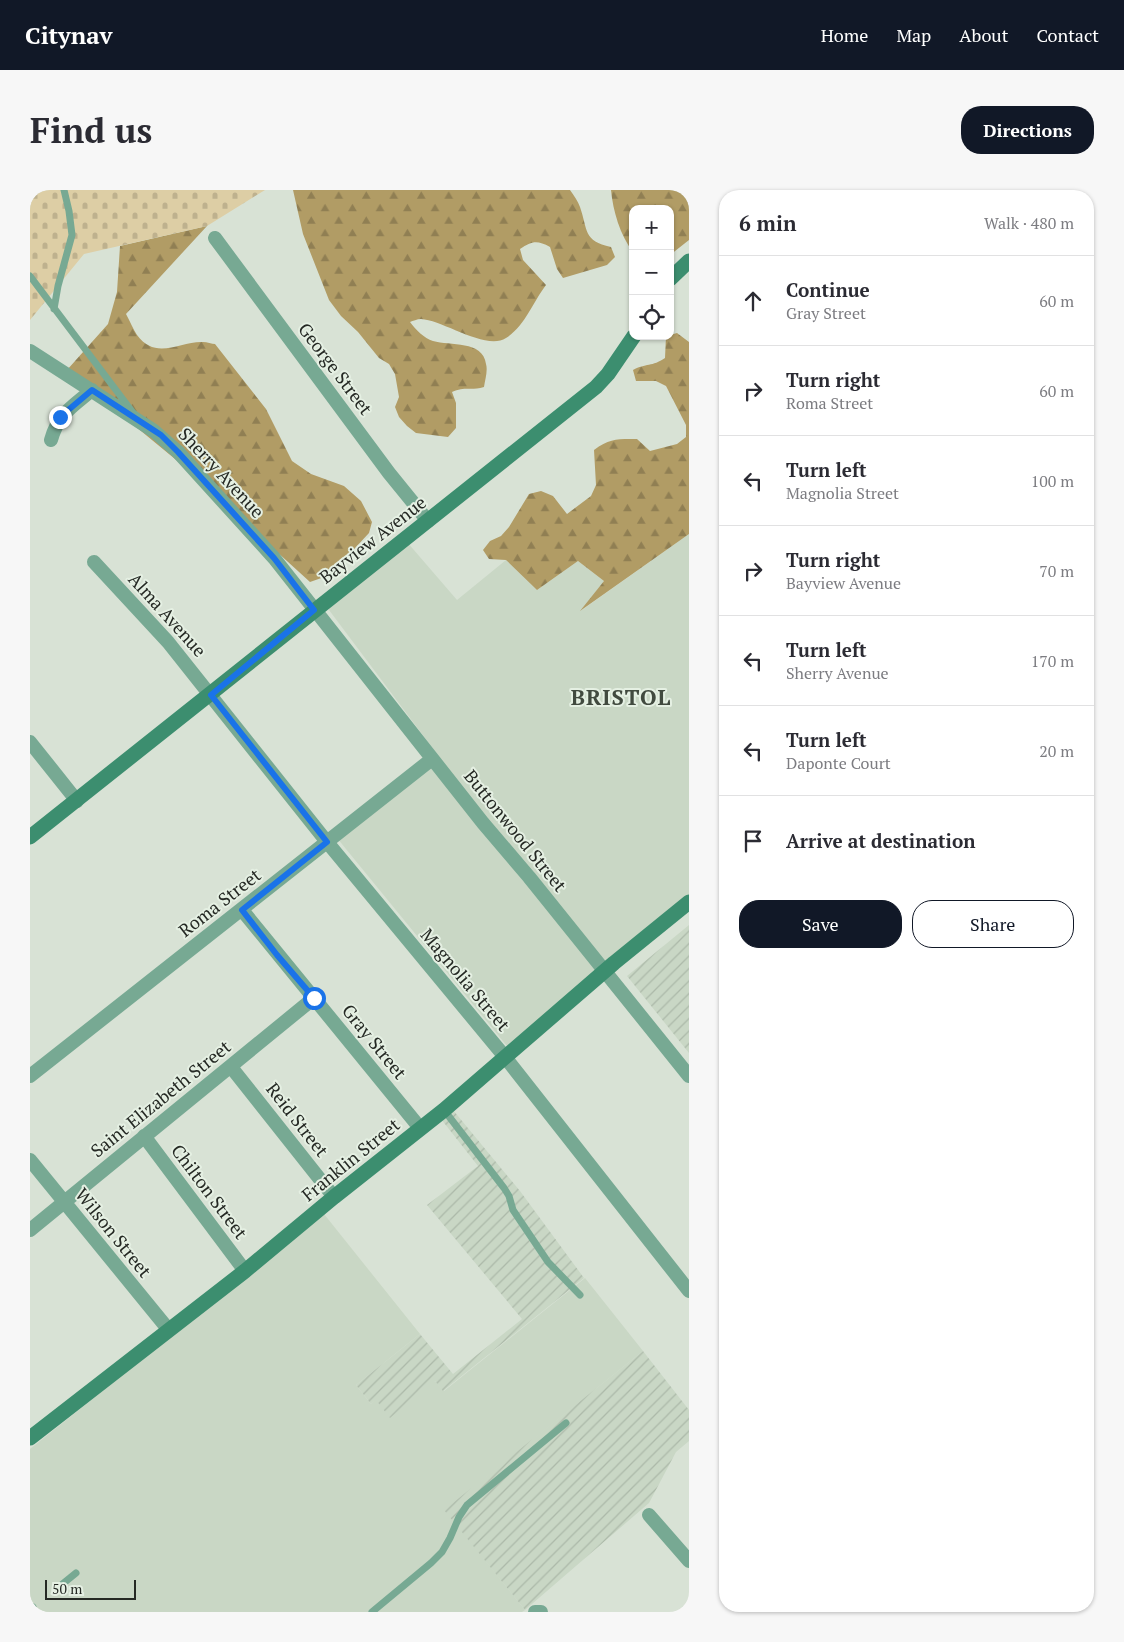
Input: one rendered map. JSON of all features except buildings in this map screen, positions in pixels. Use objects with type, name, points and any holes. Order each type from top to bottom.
[{"type":"street","name":"George Street","points":[[215,238],[389,473],[428,521]]},
{"type":"street","points":[[674,275],[689,261]]},
{"type":"street","name":"Bayview Avenue","points":[[30,837],[596,387],[608,374],[631,340]]},
{"type":"street","name":"Sherry Avenue","points":[[30,351],[161,435],[274,558],[314,610]]},
{"type":"street","points":[[51,440],[54,427],[60,417],[92,390]]},
{"type":"street","name":"Alma Avenue","points":[[94,562],[168,642],[211,695]]},
{"type":"street","name":"Buttonwood Street","points":[[314,610],[483,823],[606,971],[689,1076]]},
{"type":"street","name":"Magnolia Street","points":[[211,695],[327,842],[505,1057],[689,1291]]},
{"type":"street","points":[[30,742],[77,801]]},
{"type":"street","name":"Roma Street","points":[[30,1076],[432,759]]},
{"type":"street","name":"Franklin Street","points":[[30,1438],[245,1271],[334,1197],[444,1110],[689,902]]},
{"type":"street","name":"Gray Street","points":[[242,910],[420,1128]]},
{"type":"street","name":"Saint Elizabeth Street","points":[[30,1230],[314,998]]},
{"type":"street","name":"Reid Street","points":[[231,1067],[334,1197]]},
{"type":"street","name":"Chilton Street","points":[[144,1136],[245,1271]]},
{"type":"street","name":"Wilson Street","points":[[30,1160],[168,1329]]},
{"type":"street","points":[[649,1515],[689,1560]]},
{"type":"lane","points":[[54,309],[58,286],[72,235],[64,190]]},
{"type":"lane","points":[[30,276],[141,422]]},
{"type":"lane","points":[[444,1110],[504,1188],[509,1196],[512,1210],[548,1262],[580,1295]]},
{"type":"lane","points":[[372,1612],[442,1552],[467,1505],[566,1423]]},
{"type":"lane","points":[[60,1586],[76,1573]]},
{"type":"shaded area","points":[[689,534],[689,895],[507,1046],[337,838],[437,754],[326,606],[407,542],[457,600],[506,560],[537,590],[578,561],[604,581],[582,610]]},
{"type":"shaded area","points":[[689,925],[689,1053],[627,976]]},
{"type":"shaded area","points":[[453,1110],[520,1191],[584,1278],[443,1391],[435,1381],[390,1418],[376,1400],[371,1404],[356,1385],[420,1334],[453,1374],[522,1319],[427,1205],[478,1166],[441,1119]]},
{"type":"shaded area","points":[[324,1214],[420,1334],[356,1385],[371,1404],[375,1400],[435,1381],[444,1391],[585,1278],[643,1351],[445,1510],[525,1610],[522,1612],[33,1612],[30,1608],[30,1449]]},
{"type":"shaded area","points":[[643,1351],[689,1410],[689,1441],[676,1452],[649,1503],[525,1610],[444,1510]]},
{"type":"green space","points":[[30,190],[265,190],[207,226],[84,254],[30,320]]},
{"type":"green space","points":[[293,190],[570,190],[576,198],[591,238],[602,245],[611,247],[615,257],[607,265],[563,278],[557,269],[550,247],[535,242],[520,249],[523,260],[546,285],[513,333],[498,341],[476,338],[430,321],[420,319],[410,322],[430,340],[465,345],[479,351],[484,356],[487,367],[484,387],[461,389],[452,392],[456,403],[456,428],[448,437],[416,433],[399,417],[395,407],[399,397],[395,374],[389,364],[379,358],[329,300],[303,234]]},
{"type":"green space","points":[[611,190],[689,190],[689,240],[674,252],[674,205],[629,205],[629,246],[624,238],[613,206]]},
{"type":"green space","points":[[207,226],[126,314],[137,335],[144,343],[152,347],[168,348],[194,342],[215,344],[266,409],[292,461],[311,474],[344,486],[361,501],[372,522],[369,533],[330,575],[310,582],[175,459],[67,370],[108,324],[117,292],[120,246]]},
{"type":"green space","points":[[677,333],[689,342],[689,534],[580,611],[604,581],[578,561],[537,590],[506,560],[489,559],[483,550],[490,541],[501,536],[509,527],[529,494],[541,491],[553,496],[567,514],[591,496],[596,485],[594,450],[605,443],[619,439],[637,439],[650,451],[677,444],[686,437],[686,425],[666,386],[656,381],[636,381],[633,370],[656,363],[665,358],[666,340],[674,340],[674,334]]},
{"type":"district","name":"BRISTOL","points":[[621,697]]},
{"type":"route","points":[[60,417],[92,390],[161,435],[274,558],[314,610],[211,695],[327,842],[242,910],[314,998]]}]
